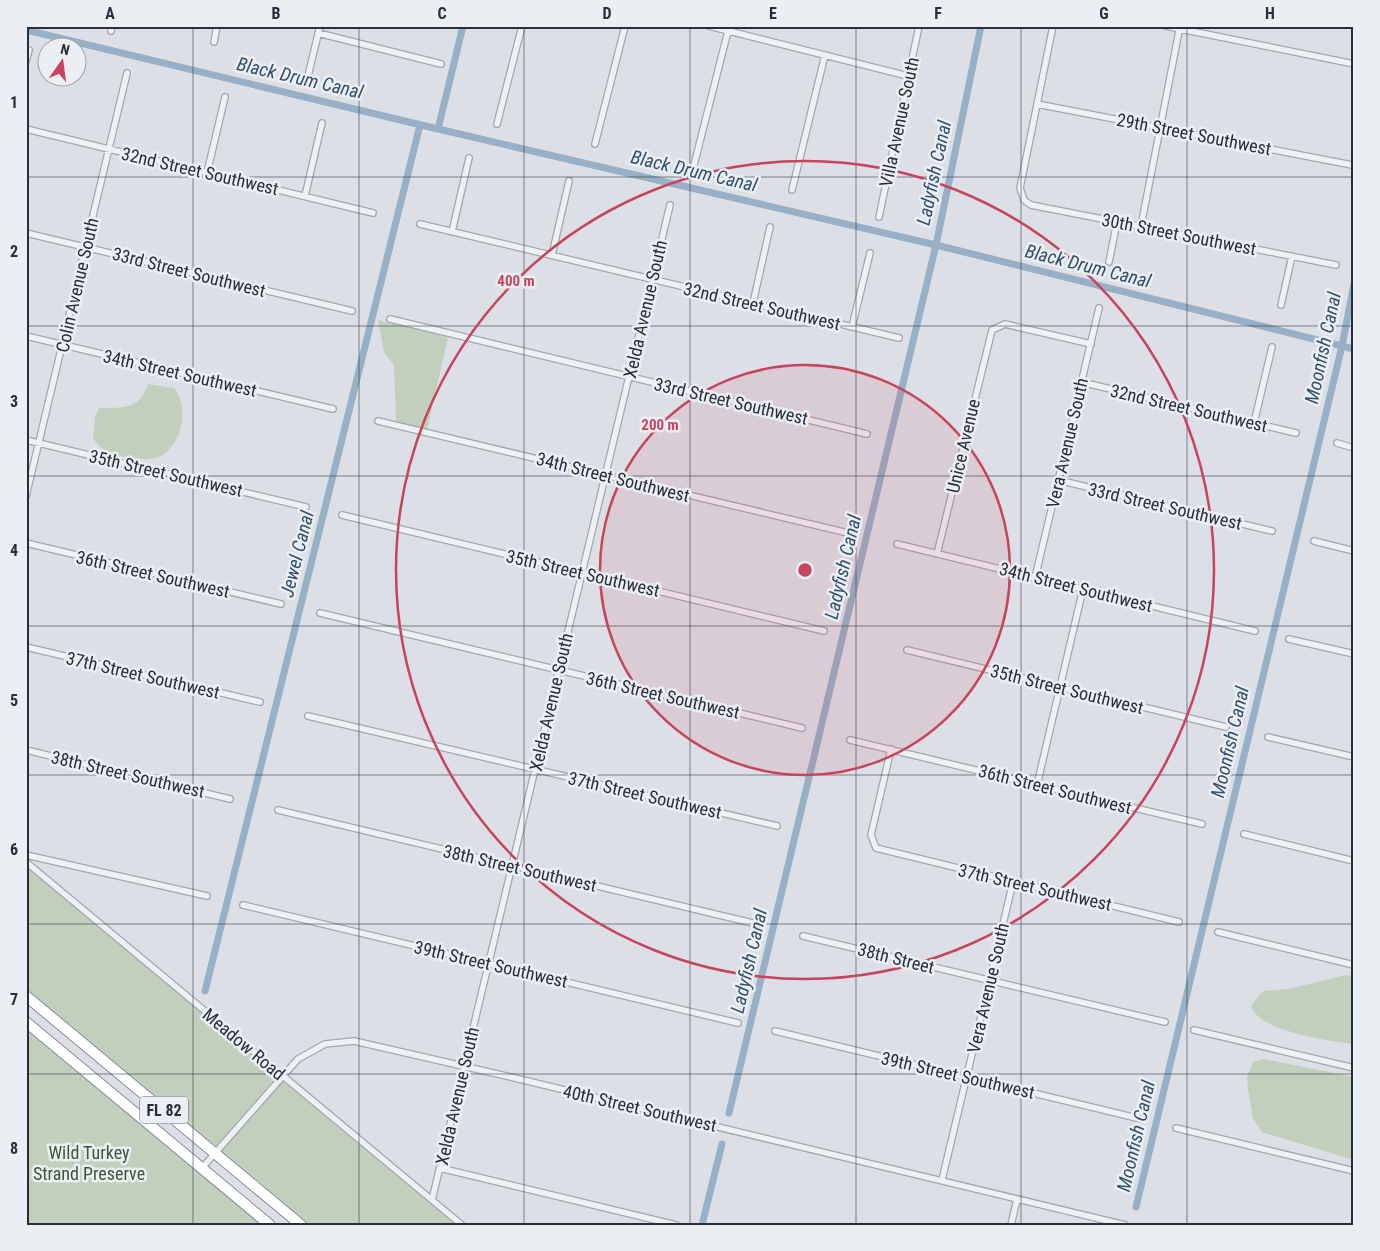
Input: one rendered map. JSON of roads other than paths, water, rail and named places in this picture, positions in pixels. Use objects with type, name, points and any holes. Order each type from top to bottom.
[{"type":"highway","name":"FL 82","points":[[26,996],[302,1225]]},
{"type":"highway","name":"FL 82","points":[[26,1022],[270,1225]]},
{"type":"street","points":[[214,42],[217,26]]},
{"type":"street","points":[[497,124],[522,26]]},
{"type":"street","points":[[595,144],[625,26]]},
{"type":"street","points":[[709,26],[908,76]]},
{"type":"street","name":"Villa Avenue South","points":[[879,217],[919,26]]},
{"type":"street","points":[[1037,104],[1053,26]]},
{"type":"street","points":[[1166,26],[1354,64]]},
{"type":"street","points":[[1141,226],[1180,28]]},
{"type":"street","points":[[308,76],[319,29],[441,64]]},
{"type":"street","points":[[694,165],[728,31]]},
{"type":"street","points":[[26,61],[29,50]]},
{"type":"street","points":[[792,190],[825,55]]},
{"type":"street","name":"Colin Avenue South","points":[[26,496],[127,73]]},
{"type":"street","points":[[207,173],[225,97]]},
{"type":"street","name":"29th Street Southwest","points":[[1037,104],[1352,165]]},
{"type":"street","name":"30th Street Southwest","points":[[1037,104],[1020,188],[1024,200],[1032,205],[1336,265]]},
{"type":"street","points":[[305,196],[322,123]]},
{"type":"street","name":"32nd Street Southwest","points":[[26,129],[373,213]]},
{"type":"street","points":[[452,232],[469,158]]},
{"type":"street","points":[[552,255],[569,181]]},
{"type":"street","name":"Xelda Avenue South","points":[[432,1200],[670,205]]},
{"type":"street","points":[[1109,262],[1117,222]]},
{"type":"street","name":"32nd Street Southwest","points":[[420,224],[899,338]]},
{"type":"street","points":[[752,303],[770,228]]},
{"type":"street","name":"33rd Street Southwest","points":[[26,233],[352,311]]},
{"type":"street","points":[[852,327],[870,253]]},
{"type":"street","points":[[1281,305],[1292,256]]},
{"type":"street","name":"Vera Avenue South","points":[[1035,578],[1099,308]]},
{"type":"street","name":"33rd Street Southwest","points":[[390,320],[867,434]]},
{"type":"street","name":"Unice Avenue","points":[[937,554],[988,338],[992,330],[1004,324],[1091,344]]},
{"type":"street","name":"34th Street Southwest","points":[[26,336],[333,410]]},
{"type":"street","points":[[1254,423],[1272,348]]},
{"type":"street","name":"32nd Street Southwest","points":[[1081,382],[1296,434]]},
{"type":"street","name":"34th Street Southwest","points":[[378,421],[848,533]]},
{"type":"street","name":"35th Street Southwest","points":[[26,440],[306,507]]},
{"type":"street","points":[[1337,444],[1354,448]]},
{"type":"street","name":"33rd Street Southwest","points":[[1058,480],[1272,531]]},
{"type":"street","name":"35th Street Southwest","points":[[342,515],[824,630]]},
{"type":"street","points":[[1314,542],[1354,551]]},
{"type":"street","name":"36th Street Southwest","points":[[26,543],[281,604]]},
{"type":"street","name":"34th Street Southwest","points":[[897,544],[1254,631]]},
{"type":"street","points":[[1037,785],[1083,589]]},
{"type":"street","name":"36th Street Southwest","points":[[320,613],[802,728]]},
{"type":"street","points":[[1289,639],[1354,654]]},
{"type":"street","name":"37th Street Southwest","points":[[26,647],[260,702]]},
{"type":"street","name":"35th Street Southwest","points":[[907,650],[1226,727]]},
{"type":"street","name":"37th Street Southwest","points":[[308,716],[777,826]]},
{"type":"street","points":[[1268,737],[1354,757]]},
{"type":"street","name":"36th Street Southwest","points":[[850,740],[1202,824]]},
{"type":"street","name":"37th Street Southwest","points":[[891,749],[871,835],[872,842],[882,851],[1179,922]]},
{"type":"street","name":"38th Street Southwest","points":[[26,750],[230,799]]},
{"type":"street","name":"38th Street Southwest","points":[[278,810],[761,925]]},
{"type":"street","points":[[1244,834],[1354,861]]},
{"type":"street","points":[[26,855],[207,896]]},
{"type":"street","name":"Meadow Road","points":[[26,862],[462,1225]]},
{"type":"street","name":"Vera Avenue South","points":[[942,1180],[1013,882]]},
{"type":"street","name":"39th Street Southwest","points":[[243,905],[738,1023]]},
{"type":"street","points":[[1218,932],[1354,965]]},
{"type":"street","name":"38th Street","points":[[803,936],[990,980]]},
{"type":"street","points":[[990,980],[1165,1022]]},
{"type":"street","points":[[1194,1030],[1354,1068]]},
{"type":"street","name":"39th Street Southwest","points":[[775,1032],[1141,1119]]},
{"type":"street","name":"40th Street Southwest","points":[[202,1168],[282,1076],[306,1053],[325,1044],[345,1041],[378,1045],[1125,1225]]},
{"type":"street","points":[[1176,1128],[1354,1171]]},
{"type":"street","points":[[440,1168],[676,1225]]},
{"type":"street","points":[[1011,1225],[1018,1199]]},
{"type":"waterway","name":"Jewel Canal","points":[[438,129],[463,26]]},
{"type":"waterway","name":"Ladyfish Canal","points":[[729,1113],[936,245],[981,26]]},
{"type":"waterway","name":"Black Drum Canal","points":[[26,30],[438,129],[936,245],[1354,349]]},
{"type":"waterway","name":"Jewel Canal","points":[[205,991],[420,125]]},
{"type":"waterway","name":"Moonfish Canal","points":[[1136,1207],[1342,346],[1354,284]]},
{"type":"waterway","name":"Ladyfish Canal","points":[[702,1225],[722,1144]]},
{"type":"park label","name":"Wild Turkey Strand Preserve","points":[[89,1162]]}]
